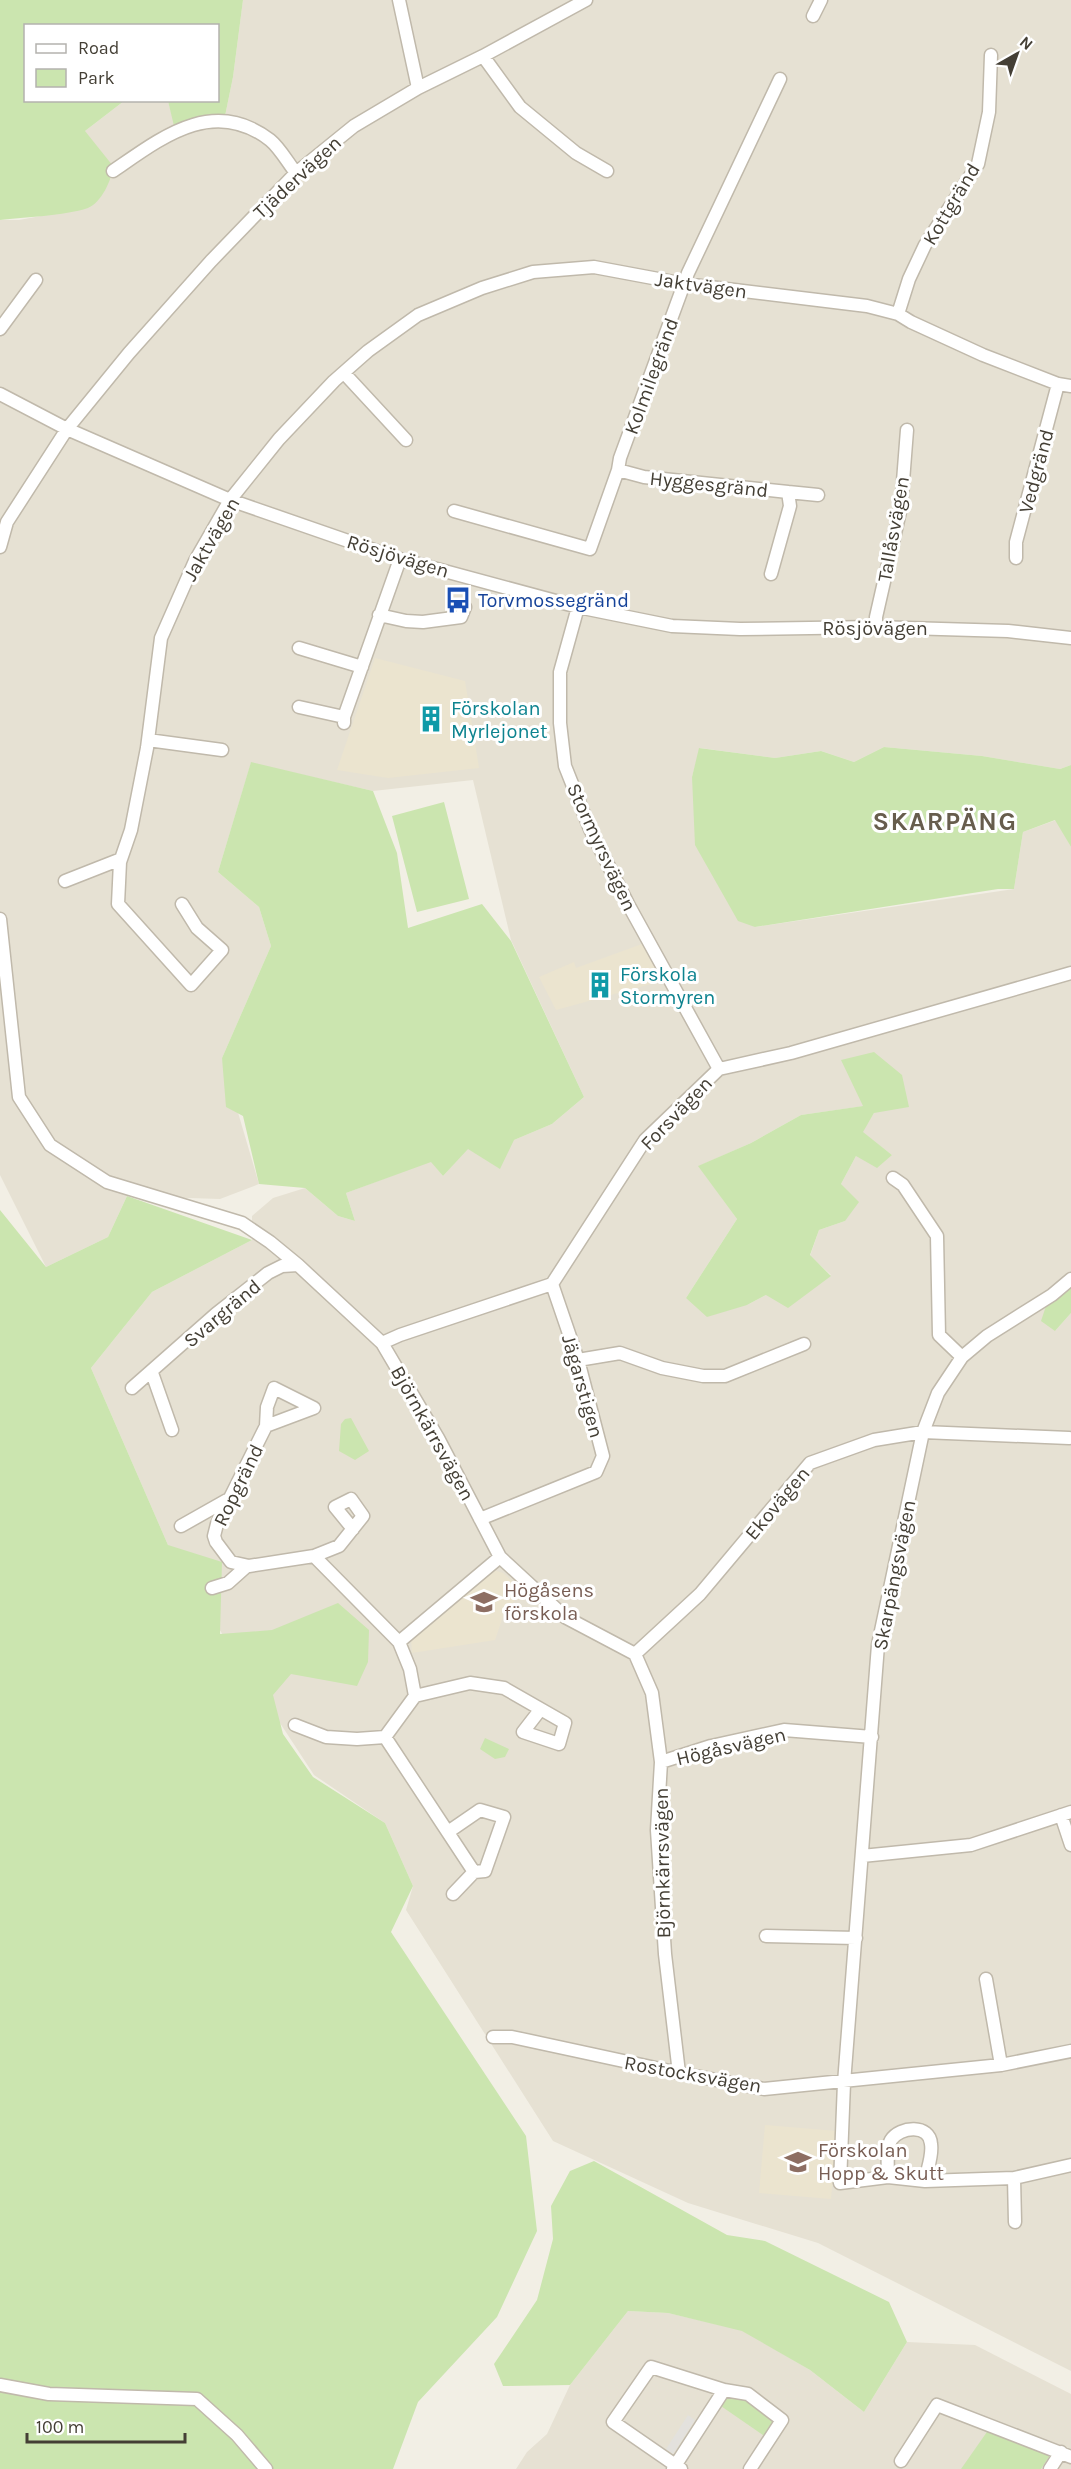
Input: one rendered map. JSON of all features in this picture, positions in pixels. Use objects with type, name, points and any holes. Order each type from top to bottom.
[{"type":"street","points":[[399,0],[418,88]]},
{"type":"street","name":"Tjädervägen","points":[[67,429],[129,353],[296,173],[354,126],[418,88],[483,56],[586,0]]},
{"type":"street","points":[[813,16],[821,0]]},
{"type":"street","name":"Kottgränd","points":[[898,314],[909,279],[925,245],[978,164],[989,112],[991,55]]},
{"type":"street","points":[[483,56],[520,107],[576,153],[607,171]]},
{"type":"street","name":"Kolmilegränd","points":[[454,511],[590,549],[618,470],[620,458],[688,273],[780,79]]},
{"type":"street","points":[[113,171],[178,129],[201,121],[243,125],[272,141],[296,173]]},
{"type":"street","name":"Jaktvägen","points":[[182,904],[197,928],[222,950],[192,985],[118,904],[121,859],[131,830],[148,740],[161,638],[195,561],[230,500],[279,439],[344,373],[368,351],[418,315],[482,288],[533,272],[594,267],[685,284],[867,306],[898,314],[983,355],[1065,385]]},
{"type":"street","points":[[0,329],[36,280]]},
{"type":"street","points":[[344,373],[406,440]]},
{"type":"street","name":"Vedgränd","points":[[1016,558],[1016,542],[1065,385]]},
{"type":"street","name":"Rösjövägen","points":[[0,394],[67,429],[230,500],[400,559],[578,607],[672,626],[740,629],[876,627],[1008,631],[1071,638]]},
{"type":"street","points":[[0,547],[7,522],[67,429]]},
{"type":"street","name":"Tallåsvägen","points":[[876,627],[876,617],[901,507],[907,430]]},
{"type":"street","name":"Hyggesgränd","points":[[618,470],[644,477],[788,492],[790,506],[771,574]]},
{"type":"street","points":[[788,492],[818,495]]},
{"type":"street","points":[[298,707],[344,720],[400,559]]},
{"type":"street","points":[[379,615],[423,622],[461,617],[465,607]]},
{"type":"street","name":"Stormyrsvägen","points":[[578,607],[560,672],[560,723],[565,766],[590,829],[719,1069]]},
{"type":"street","points":[[299,648],[362,667]]},
{"type":"street","points":[[148,740],[222,750]]},
{"type":"street","points":[[65,881],[121,859]]},
{"type":"street","name":"Björnkärrsvägen","points":[[0,919],[18,1097],[50,1144],[107,1182],[242,1223],[298,1265],[382,1343],[438,1438],[500,1557],[565,1617],[635,1654],[652,1693],[661,1762],[657,1830],[664,1954],[679,2073]]},
{"type":"street","name":"Forsvägen","points":[[552,1284],[645,1140],[719,1069],[790,1053],[1071,973]]},
{"type":"street","points":[[893,1178],[903,1185],[937,1236],[939,1335],[962,1357]]},
{"type":"street","name":"Svargränd","points":[[132,1388],[152,1373],[216,1314],[268,1274],[282,1266],[298,1265]]},
{"type":"street","name":"Skarpängsvägen","points":[[888,2177],[840,2182],[844,2083],[878,1645],[923,1432],[938,1393],[962,1357],[987,1336],[1052,1295],[1071,1279]]},
{"type":"street","points":[[382,1343],[552,1284]]},
{"type":"street","name":"Jägarstigen","points":[[480,1520],[596,1472],[603,1456],[578,1360],[552,1284]]},
{"type":"street","points":[[578,1360],[620,1353],[662,1368],[703,1376],[725,1376],[804,1344]]},
{"type":"street","points":[[152,1373],[172,1430]]},
{"type":"street","name":"Ropgränd","points":[[247,1566],[231,1562],[214,1536],[227,1500],[266,1426]]},
{"type":"street","name":"Ekovägen","points":[[635,1654],[700,1594],[810,1463],[874,1440],[923,1432],[1069,1438]]},
{"type":"street","points":[[181,1526],[227,1500]]},
{"type":"street","points":[[212,1588],[228,1583],[247,1566],[314,1556],[339,1546],[352,1529]]},
{"type":"street","points":[[314,1556],[399,1642],[410,1669],[415,1696]]},
{"type":"street","points":[[399,1642],[500,1557]]},
{"type":"street","points":[[385,1737],[415,1696],[470,1683],[504,1688],[540,1710]]},
{"type":"street","points":[[295,1725],[326,1737],[385,1737]]},
{"type":"street","name":"Högåsvägen","points":[[661,1762],[711,1746],[784,1730],[872,1737]]},
{"type":"street","points":[[385,1737],[474,1872]]},
{"type":"street","points":[[447,1832],[480,1809],[504,1817],[485,1871],[474,1872],[453,1894]]},
{"type":"street","points":[[862,1856],[971,1845],[1066,1814],[1071,1845]]},
{"type":"street","points":[[766,1936],[856,1938]]},
{"type":"street","points":[[986,1979],[1001,2065]]},
{"type":"street","name":"Rostocksvägen","points":[[493,2037],[512,2037],[764,2089],[844,2083],[1001,2065],[1071,2051]]},
{"type":"street","points":[[925,2181],[931,2141],[924,2132],[915,2129],[901,2132],[889,2143],[888,2177],[925,2181],[1014,2178],[1071,2165]]},
{"type":"street","points":[[1014,2178],[1015,2222]]},
{"type":"street","points":[[724,2390],[676,2468],[614,2422],[651,2367],[724,2390],[748,2394],[782,2420],[750,2469]]},
{"type":"street","points":[[0,2385],[49,2394],[197,2399],[237,2436],[266,2469]]},
{"type":"street","points":[[901,2461],[937,2405],[1066,2454],[1050,2469]]},
{"type":"shaded area","points":[[243,0],[1071,0],[1071,765],[1060,769],[982,756],[884,747],[854,762],[821,751],[775,758],[700,748],[692,777],[755,927],[1014,889],[1023,832],[1056,820],[1071,847],[1071,1278],[1055,1331],[1071,1313],[1071,2371],[818,2243],[688,2203],[553,2141],[406,1910],[413,1886],[385,1823],[314,1775],[229,1645],[168,1545],[91,1368],[152,1292],[252,1240],[252,1216],[273,1198],[305,1188],[338,1216],[355,1221],[346,1193],[431,1161],[443,1176],[467,1149],[514,1140],[552,1124],[584,1097],[511,940],[473,780],[373,791],[251,763],[218,872],[259,907],[271,946],[222,1058],[259,1184],[220,1199],[127,1196],[108,1237],[46,1267],[0,1175],[0,220],[19,220],[90,207],[85,131],[123,102],[168,102],[175,126],[210,114],[225,116],[233,77]],"holes":[[[842,1060],[874,1113],[862,1132],[892,1155],[856,1156],[841,1184],[845,1221],[819,1230],[810,1256],[831,1275],[766,1295],[747,1305],[686,1298],[737,1219],[699,1166],[751,1143],[801,1115],[864,1106]]]},
{"type":"shaded area","points":[[375,658],[465,681],[479,768],[388,778],[337,770]]},
{"type":"shaded area","points":[[642,944],[662,981],[556,1010],[539,977],[574,962],[576,968]]},
{"type":"shaded area","name":"Högåsens förskola","points":[[494,1570],[503,1573],[523,1591],[504,1613],[495,1640],[412,1653],[411,1638]]},
{"type":"shaded area","name":"Förskolan Hopp & Skutt","points":[[765,2125],[837,2131],[831,2199],[759,2193]]},
{"type":"shaded area","points":[[628,2311],[668,2313],[742,2330],[810,2370],[864,2412],[907,2342],[975,2345],[1071,2394],[1071,2469],[516,2469],[527,2452],[547,2434],[570,2385]]},
{"type":"shaded area","points":[[688,2415],[695,2420],[673,2454],[666,2449]]},
{"type":"green space","points":[[0,0],[243,0],[233,77],[225,116],[210,115],[174,126],[168,102],[219,102],[219,24],[24,24],[24,102],[123,102],[85,131],[113,166],[108,184],[93,205],[68,213],[0,220]]},
{"type":"green space","points":[[884,747],[982,756],[1060,769],[1071,765],[1071,847],[1055,820],[1023,832],[1014,889],[998,889],[755,927],[738,921],[695,845],[692,777],[699,748],[775,758],[821,751],[854,762]]},
{"type":"green space","points":[[251,762],[373,791],[397,853],[408,928],[482,904],[511,941],[584,1097],[552,1124],[514,1140],[500,1169],[468,1149],[443,1176],[431,1162],[346,1193],[355,1221],[338,1216],[305,1188],[259,1184],[243,1116],[226,1107],[222,1058],[271,946],[259,907],[218,872]]},
{"type":"green space","points":[[444,802],[469,899],[417,912],[392,816]]},
{"type":"green space","points":[[874,1052],[902,1075],[909,1107],[874,1113],[863,1132],[892,1155],[877,1168],[856,1156],[841,1184],[859,1202],[845,1221],[819,1230],[810,1255],[831,1276],[788,1308],[766,1295],[747,1305],[707,1317],[686,1298],[737,1219],[698,1166],[751,1143],[801,1115],[863,1106],[841,1060]]},
{"type":"green space","points":[[127,1196],[252,1240],[152,1292],[91,1368],[168,1545],[222,1562],[220,1634],[272,1630],[338,1603],[369,1630],[368,1662],[357,1686],[291,1674],[273,1695],[283,1734],[313,1777],[385,1823],[413,1886],[391,1932],[526,2136],[537,2231],[497,2317],[418,2402],[393,2469],[0,2469],[0,1210],[46,1267],[108,1237]]},
{"type":"green space","points":[[1071,1286],[1071,1313],[1055,1331],[1041,1321],[1046,1306]]},
{"type":"green space","points":[[351,1418],[369,1451],[355,1460],[339,1451],[341,1424],[345,1419]]},
{"type":"green space","points":[[485,1738],[509,1749],[505,1757],[495,1759],[480,1749]]},
{"type":"green space","points":[[594,2161],[727,2235],[765,2241],[889,2302],[907,2342],[864,2412],[810,2370],[742,2331],[668,2313],[628,2311],[570,2385],[503,2386],[494,2364],[537,2300],[553,2239],[551,2206],[570,2171]]},
{"type":"green space","points":[[723,2395],[747,2400],[772,2420],[773,2425],[766,2437],[718,2404]]},
{"type":"green space","points":[[989,2429],[1054,2449],[1041,2469],[961,2469]]},
{"type":"place","name":"Torvmossegränd","points":[[458,600]]},
{"type":"place","name":"Förskolan Myrlejonet","points":[[431,719]]},
{"type":"place","name":"Förskola Stormyren","points":[[600,985]]},
{"type":"place","name":"Högåsens förskola","points":[[484,1602]]},
{"type":"place","name":"Förskolan Hopp & Skutt","points":[[798,2162]]},
{"type":"district","name":"SKARPÄNG","points":[[945,821]]}]
